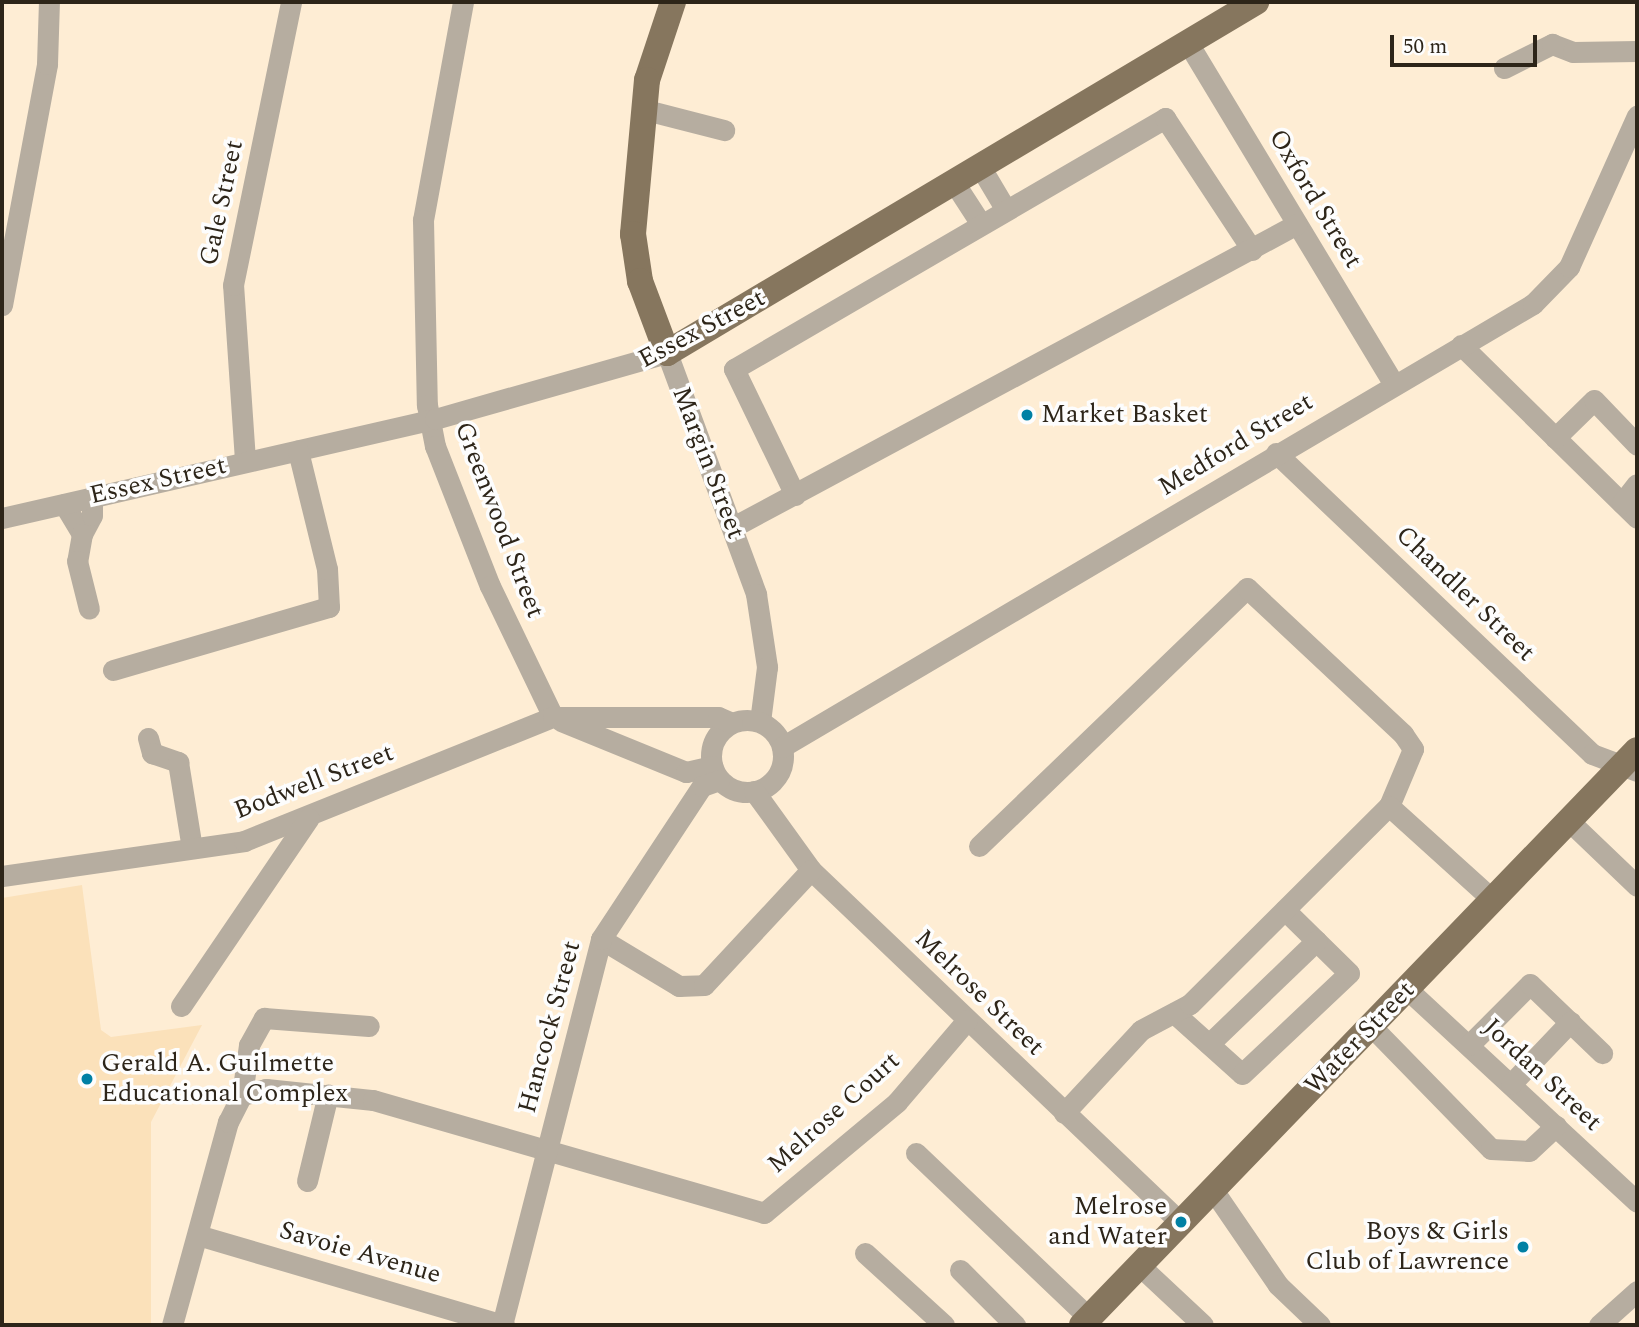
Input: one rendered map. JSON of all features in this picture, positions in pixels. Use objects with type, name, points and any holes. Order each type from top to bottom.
[{"type":"main road","name":"Margin Street","points":[[667,353],[640,281],[633,234],[642,109],[673,2]]},
{"type":"main road","name":"Essex Street","points":[[667,353],[955,184],[1256,2]]},
{"type":"main road","name":"Water Street","points":[[1085,1322],[1569,821],[1632,762]]},
{"type":"street","points":[[2,305],[47,64],[49,2]]},
{"type":"street","name":"Gale Street","points":[[245,460],[233,285],[291,2]]},
{"type":"street","name":"Greenwood Street","points":[[463,2],[423,220],[430,420],[490,586],[553,717]]},
{"type":"street","name":"Oxford Street","points":[[1188,43],[1394,384]]},
{"type":"street","points":[[1504,68],[1552,44],[1573,51],[1637,51]]},
{"type":"street","points":[[642,109],[724,130]]},
{"type":"street","name":"Medford Street","points":[[782,747],[1276,453],[1533,304],[1569,267],[1637,116]]},
{"type":"street","points":[[794,495],[734,369],[1165,118],[1252,250]]},
{"type":"street","points":[[981,168],[1006,210]]},
{"type":"street","points":[[955,184],[981,224]]},
{"type":"street","points":[[733,527],[1297,224]]},
{"type":"street","points":[[1461,345],[1630,511],[1637,484]]},
{"type":"street","name":"Essex Street","points":[[2,519],[245,460],[298,451],[430,420],[667,353]]},
{"type":"street","name":"Margin Street","points":[[667,353],[756,594],[767,667],[760,722]]},
{"type":"street","points":[[1555,438],[1594,400],[1637,445]]},
{"type":"street","points":[[113,670],[329,607],[333,597],[298,451]]},
{"type":"street","name":"Chandler Street","points":[[1276,453],[1592,754],[1632,762]]},
{"type":"street","points":[[89,609],[77,561],[82,534],[92,515],[92,497]]},
{"type":"street","points":[[64,504],[82,534]]},
{"type":"street","points":[[979,846],[1247,588],[1403,734],[1412,749],[1389,806],[1285,910],[1174,1013],[1142,1030],[1064,1113]]},
{"type":"street","points":[[553,717],[686,772],[716,773]]},
{"type":"street","name":"Bodwell Street","points":[[2,876],[244,841],[309,818],[553,717],[718,717],[732,723]]},
{"type":"street","points":[[760,722],[782,747],[774,780],[754,791],[732,789],[716,773],[713,743],[732,723],[760,722]]},
{"type":"street","points":[[148,738],[152,753],[178,762],[192,848]]},
{"type":"street","name":"Hancock Street","points":[[503,1325],[601,939],[702,786],[716,773]]},
{"type":"street","name":"Melrose Street","points":[[754,791],[811,870],[1181,1223]]},
{"type":"street","points":[[1389,806],[1493,900]]},
{"type":"street","points":[[181,1006],[309,818]]},
{"type":"street","points":[[1569,821],[1637,886]]},
{"type":"street","points":[[601,939],[679,986],[704,985],[811,870]]},
{"type":"street","points":[[1174,1013],[1242,1074],[1349,973],[1285,910]]},
{"type":"street","points":[[1209,1044],[1316,940]]},
{"type":"street","points":[[1469,1045],[1530,984],[1602,1053]]},
{"type":"street","name":"Jordan Street","points":[[1407,989],[1637,1202]]},
{"type":"street","points":[[172,1325],[201,1236],[228,1122],[242,1095],[249,1045],[264,1018],[369,1026]]},
{"type":"street","name":"Melrose Court","points":[[546,1150],[764,1213],[897,1102],[967,1020]]},
{"type":"street","points":[[1511,1084],[1570,1022]]},
{"type":"street","points":[[1371,1026],[1491,1149],[1529,1151],[1556,1126]]},
{"type":"street","points":[[242,1095],[266,1089],[373,1100],[546,1150]]},
{"type":"street","points":[[307,1181],[328,1094]]},
{"type":"street","points":[[916,1153],[1085,1322]]},
{"type":"street","points":[[1213,1190],[1278,1285],[1320,1325]]},
{"type":"street","name":"Savoie Avenue","points":[[201,1236],[503,1325]]},
{"type":"street","points":[[865,1253],[944,1325]]},
{"type":"street","points":[[1140,1266],[1203,1325]]},
{"type":"street","points":[[960,1269],[1015,1325]]},
{"type":"street","points":[[1599,1325],[1637,1291]]},
{"type":"shaded area","name":"Gerald A. Guilmette Educational Complex","points":[[82,885],[101,1030],[111,1037],[202,1025],[151,1122],[151,1325],[2,1325],[2,898]]},
{"type":"place","name":"Market Basket","points":[[1027,415]]},
{"type":"place","name":"Gerald A. Guilmette Educational Complex","points":[[87,1079]]},
{"type":"place","name":"Melrose and Water","points":[[1181,1222]]},
{"type":"place","name":"Boys & Girls Club of Lawrence","points":[[1523,1247]]}]
